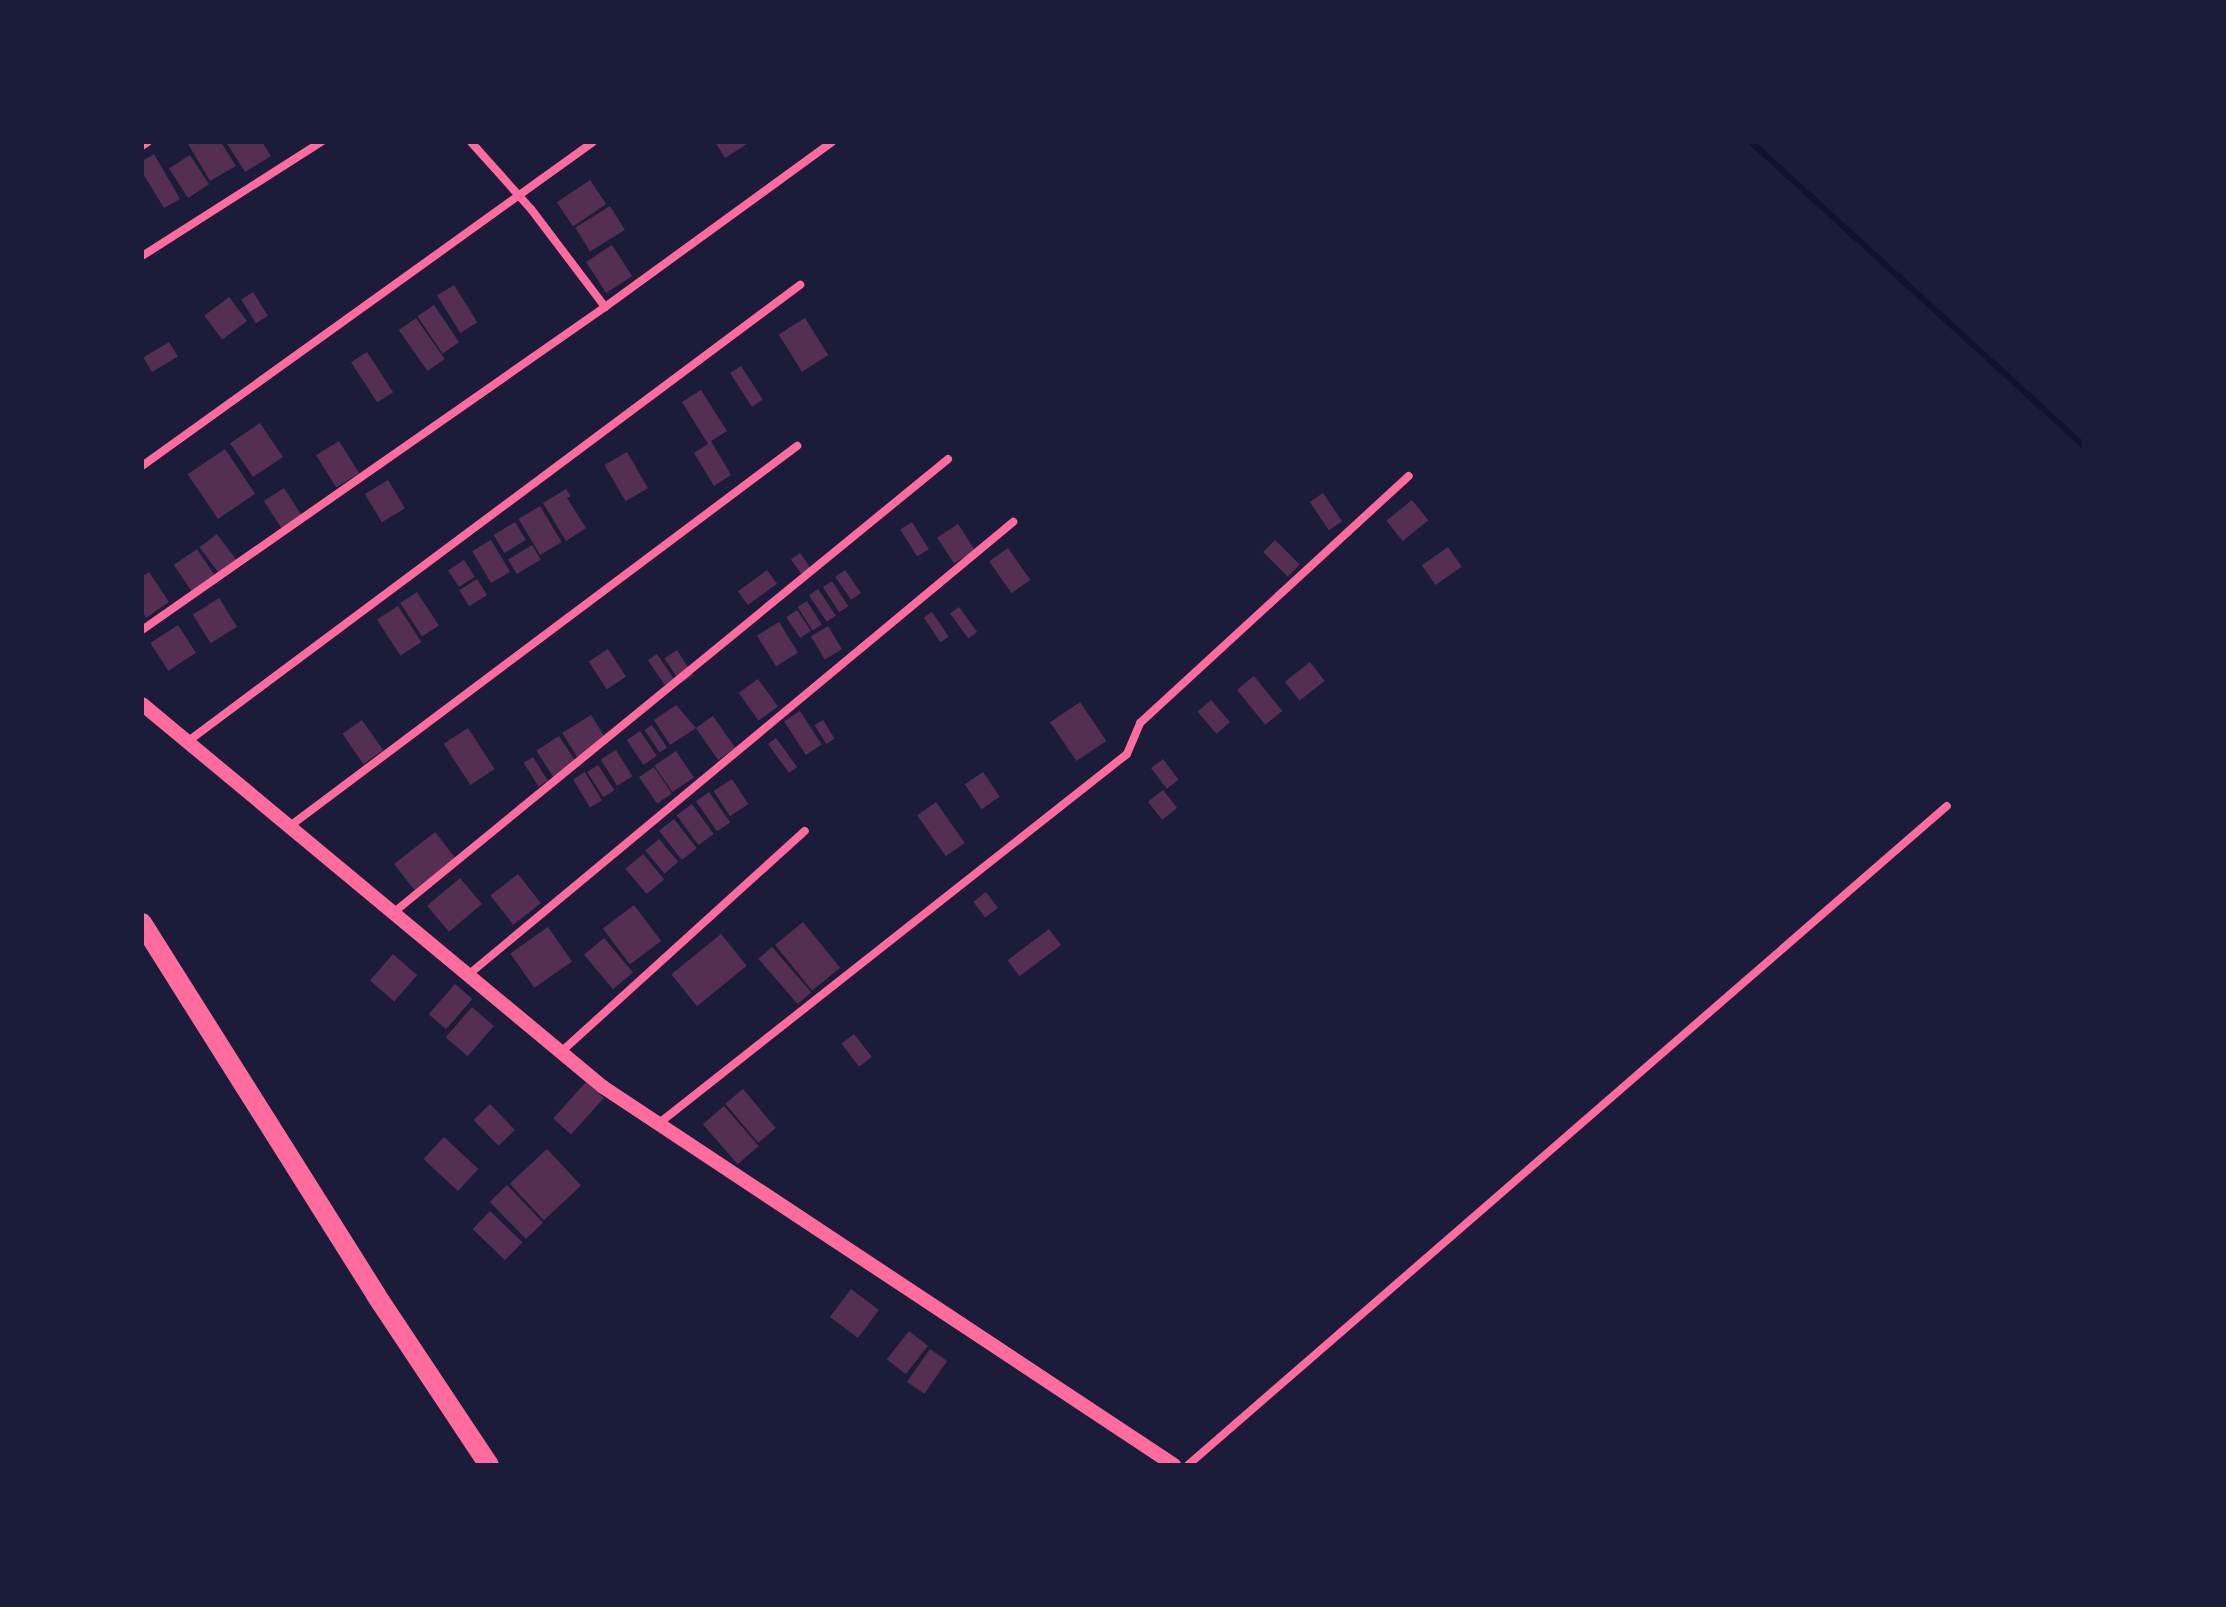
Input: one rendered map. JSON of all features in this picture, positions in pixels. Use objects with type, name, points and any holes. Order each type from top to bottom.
[{"type":"main road","points":[[142,923],[376,1295],[489,1465]]},
{"type":"street","points":[[142,146],[148,142]]},
{"type":"street","points":[[142,256],[321,142]]},
{"type":"street","points":[[471,142],[519,196],[605,307]]},
{"type":"street","points":[[142,466],[593,142]]},
{"type":"street","points":[[142,630],[605,307],[832,142]]},
{"type":"street","points":[[187,742],[800,285]]},
{"type":"street","points":[[290,826],[797,446]]},
{"type":"street","points":[[393,913],[948,459]]},
{"type":"street","points":[[658,1124],[1127,754],[1140,723],[1409,476]]},
{"type":"street","points":[[468,975],[1013,522]]},
{"type":"street","points":[[142,704],[603,1087],[1174,1465]]},
{"type":"street","points":[[1188,1465],[1947,806]]},
{"type":"street","points":[[561,1052],[805,831]]},
{"type":"building","points":[[221,142],[236,166],[210,181],[188,144]]},
{"type":"building","points":[[226,142],[262,142],[271,156],[245,172]]},
{"type":"building","points":[[715,142],[750,142],[725,158]]},
{"type":"building","points":[[154,154],[180,199],[164,208],[142,172],[142,161]]},
{"type":"building","points":[[190,155],[209,184],[188,198],[169,169]]},
{"type":"building","points":[[590,180],[606,204],[573,226],[557,202]]},
{"type":"building","points":[[610,206],[625,230],[590,251],[575,228]]},
{"type":"building","points":[[612,245],[632,276],[606,293],[586,262]]},
{"type":"building","points":[[454,285],[477,322],[460,333],[437,296]]},
{"type":"building","points":[[253,292],[268,316],[256,323],[241,299]]},
{"type":"building","points":[[229,297],[247,321],[222,340],[204,316]]},
{"type":"building","points":[[434,305],[459,342],[443,353],[417,316]]},
{"type":"building","points":[[416,318],[445,359],[427,371],[399,330]]},
{"type":"building","points":[[805,318],[828,355],[802,372],[779,334]]},
{"type":"building","points":[[169,342],[178,357],[152,372],[143,357]]},
{"type":"building","points":[[367,352],[393,392],[377,403],[351,362]]},
{"type":"building","points":[[741,366],[763,400],[752,407],[730,373]]},
{"type":"building","points":[[701,390],[727,431],[711,441],[731,475],[714,486],[694,453],[708,444],[682,402]]},
{"type":"building","points":[[260,423],[283,457],[253,477],[230,443]]},
{"type":"building","points":[[339,441],[359,473],[336,488],[316,455]]},
{"type":"building","points":[[225,449],[255,494],[218,519],[188,474]]},
{"type":"building","points":[[627,452],[648,488],[625,501],[604,465]]},
{"type":"building","points":[[388,480],[405,508],[382,522],[365,494]]},
{"type":"building","points":[[284,488],[303,517],[283,530],[264,501]]},
{"type":"building","points":[[566,489],[571,496],[567,498],[586,528],[566,541],[543,503]]},
{"type":"building","points":[[1323,493],[1342,521],[1329,530],[1310,502]]},
{"type":"building","points":[[1412,500],[1428,520],[1403,541],[1386,521]]},
{"type":"building","points":[[540,506],[562,542],[540,555],[519,519]]},
{"type":"building","points":[[515,522],[526,540],[504,553],[494,535]]},
{"type":"building","points":[[912,522],[929,549],[917,557],[900,529]]},
{"type":"building","points":[[958,524],[975,550],[954,564],[937,538]]},
{"type":"building","points":[[217,534],[238,562],[220,575],[199,547]]},
{"type":"building","points":[[491,540],[510,572],[491,583],[472,551]]},
{"type":"building","points":[[1275,540],[1300,565],[1288,577],[1263,552]]},
{"type":"building","points":[[532,545],[541,560],[517,574],[508,559]]},
{"type":"building","points":[[1448,547],[1462,567],[1436,585],[1422,565]]},
{"type":"building","points":[[1008,548],[1030,580],[1012,593],[989,561]]},
{"type":"building","points":[[197,549],[215,576],[192,591],[174,565]]},
{"type":"building","points":[[800,553],[811,569],[802,575],[791,559]]},
{"type":"building","points":[[464,560],[475,577],[459,587],[448,570]]},
{"type":"building","points":[[767,570],[777,584],[748,605],[738,591]]},
{"type":"building","points":[[845,570],[861,593],[851,600],[835,577]]},
{"type":"building","points":[[149,572],[169,602],[146,618],[142,612],[142,577]]},
{"type":"building","points":[[477,579],[487,595],[469,606],[459,590]]},
{"type":"building","points":[[832,581],[848,606],[839,612],[823,587]]},
{"type":"building","points":[[818,589],[836,616],[827,622],[809,595]]},
{"type":"building","points":[[417,592],[439,626],[422,636],[400,603]]},
{"type":"building","points":[[219,598],[237,627],[211,643],[193,614]]},
{"type":"building","points":[[807,601],[822,625],[813,631],[798,607]]},
{"type":"building","points":[[398,606],[421,642],[400,656],[377,620]]},
{"type":"building","points":[[959,607],[977,632],[968,639],[950,613]]},
{"type":"building","points":[[797,610],[811,631],[800,638],[786,617]]},
{"type":"building","points":[[932,612],[949,637],[940,642],[924,618]]},
{"type":"building","points":[[779,622],[798,653],[776,666],[757,636]]},
{"type":"building","points":[[178,625],[196,653],[168,671],[150,643]]},
{"type":"building","points":[[828,626],[842,649],[825,659],[811,636]]},
{"type":"building","points":[[608,649],[626,677],[607,689],[589,662]]},
{"type":"building","points":[[677,650],[693,675],[681,683],[664,658]]},
{"type":"building","points":[[657,654],[674,679],[665,685],[648,660]]},
{"type":"building","points":[[1310,662],[1325,681],[1300,701],[1285,682]]},
{"type":"building","points":[[1254,676],[1282,711],[1265,725],[1237,690]]},
{"type":"building","points":[[758,679],[778,707],[759,721],[739,693]]},
{"type":"building","points":[[1211,700],[1230,722],[1216,734],[1197,712]]},
{"type":"building","points":[[1080,702],[1106,741],[1076,761],[1050,722]]},
{"type":"building","points":[[676,705],[696,728],[670,745],[654,720]]},
{"type":"building","points":[[800,711],[822,745],[806,755],[784,721]]},
{"type":"building","points":[[591,715],[607,741],[579,759],[562,733]]},
{"type":"building","points":[[713,716],[735,748],[718,760],[696,728]]},
{"type":"building","points":[[362,720],[383,750],[364,764],[342,734]]},
{"type":"building","points":[[823,720],[835,739],[826,744],[815,725]]},
{"type":"building","points":[[652,725],[667,747],[660,752],[645,730]]},
{"type":"building","points":[[468,728],[495,769],[470,785],[444,744]]},
{"type":"building","points":[[640,731],[657,756],[644,765],[627,740]]},
{"type":"building","points":[[559,736],[576,762],[553,777],[536,751]]},
{"type":"building","points":[[776,738],[797,767],[789,773],[768,744]]},
{"type":"building","points":[[616,750],[632,776],[617,786],[601,760]]},
{"type":"building","points":[[676,751],[694,778],[672,792],[654,766]]},
{"type":"building","points":[[533,757],[548,781],[539,787],[524,763]]},
{"type":"building","points":[[1163,759],[1179,780],[1167,789],[1151,768]]},
{"type":"building","points":[[598,765],[614,790],[603,797],[587,772]]},
{"type":"building","points":[[654,767],[672,794],[657,804],[639,777]]},
{"type":"building","points":[[585,772],[602,800],[590,807],[573,779]]},
{"type":"building","points":[[983,772],[1000,797],[982,809],[965,784]]},
{"type":"building","points":[[732,779],[748,804],[730,816],[714,791]]},
{"type":"building","points":[[1163,790],[1177,808],[1162,820],[1148,802]]},
{"type":"building","points":[[709,792],[730,822],[717,831],[696,801]]},
{"type":"building","points":[[936,802],[965,843],[946,856],[917,815]]},
{"type":"building","points":[[692,804],[714,834],[698,845],[677,815]]},
{"type":"building","points":[[674,819],[697,848],[682,860],[659,831]]},
{"type":"building","points":[[435,832],[455,858],[414,890],[394,864]]},
{"type":"building","points":[[659,839],[678,862],[664,874],[645,851]]},
{"type":"building","points":[[643,854],[664,879],[647,894],[625,869]]},
{"type":"building","points":[[518,874],[541,903],[513,925],[490,896]]},
{"type":"building","points":[[460,878],[482,904],[449,932],[427,906]]},
{"type":"building","points":[[986,892],[998,908],[985,918],[973,902]]},
{"type":"building","points":[[634,905],[661,941],[630,964],[603,928]]},
{"type":"building","points":[[803,922],[840,968],[812,991],[775,945]]},
{"type":"building","points":[[548,927],[572,961],[534,988],[510,953]]},
{"type":"building","points":[[1049,929],[1061,945],[1020,976],[1007,960]]},
{"type":"building","points":[[721,934],[747,966],[697,1006],[671,974]]},
{"type":"building","points":[[604,938],[633,972],[613,989],[584,955]]},
{"type":"building","points":[[772,947],[811,992],[798,1004],[758,959]]},
{"type":"building","points":[[393,954],[417,975],[394,1001],[370,980]]},
{"type":"building","points":[[455,984],[472,999],[446,1029],[429,1014]]},
{"type":"building","points":[[472,1007],[494,1026],[468,1056],[446,1037]]},
{"type":"building","points":[[854,1034],[872,1057],[859,1067],[841,1044]]},
{"type":"building","points":[[586,1082],[604,1098],[571,1134],[553,1118]]},
{"type":"building","points":[[743,1089],[776,1128],[758,1143],[725,1104]]},
{"type":"building","points":[[490,1104],[515,1130],[498,1146],[473,1120]]},
{"type":"building","points":[[724,1106],[759,1146],[738,1164],[703,1124]]},
{"type":"building","points":[[444,1137],[478,1169],[458,1191],[424,1159]]},
{"type":"building","points":[[547,1149],[581,1186],[544,1220],[510,1184]]},
{"type":"building","points":[[507,1185],[543,1222],[526,1239],[490,1202]]},
{"type":"building","points":[[490,1211],[522,1242],[505,1260],[473,1229]]},
{"type":"building","points":[[851,1289],[879,1310],[858,1338],[830,1317]]},
{"type":"building","points":[[909,1331],[928,1346],[906,1374],[887,1359]]},
{"type":"building","points":[[930,1349],[947,1361],[924,1394],[907,1382]]},
{"type":"waterway","points":[[1751,142],[2084,446]]}]
